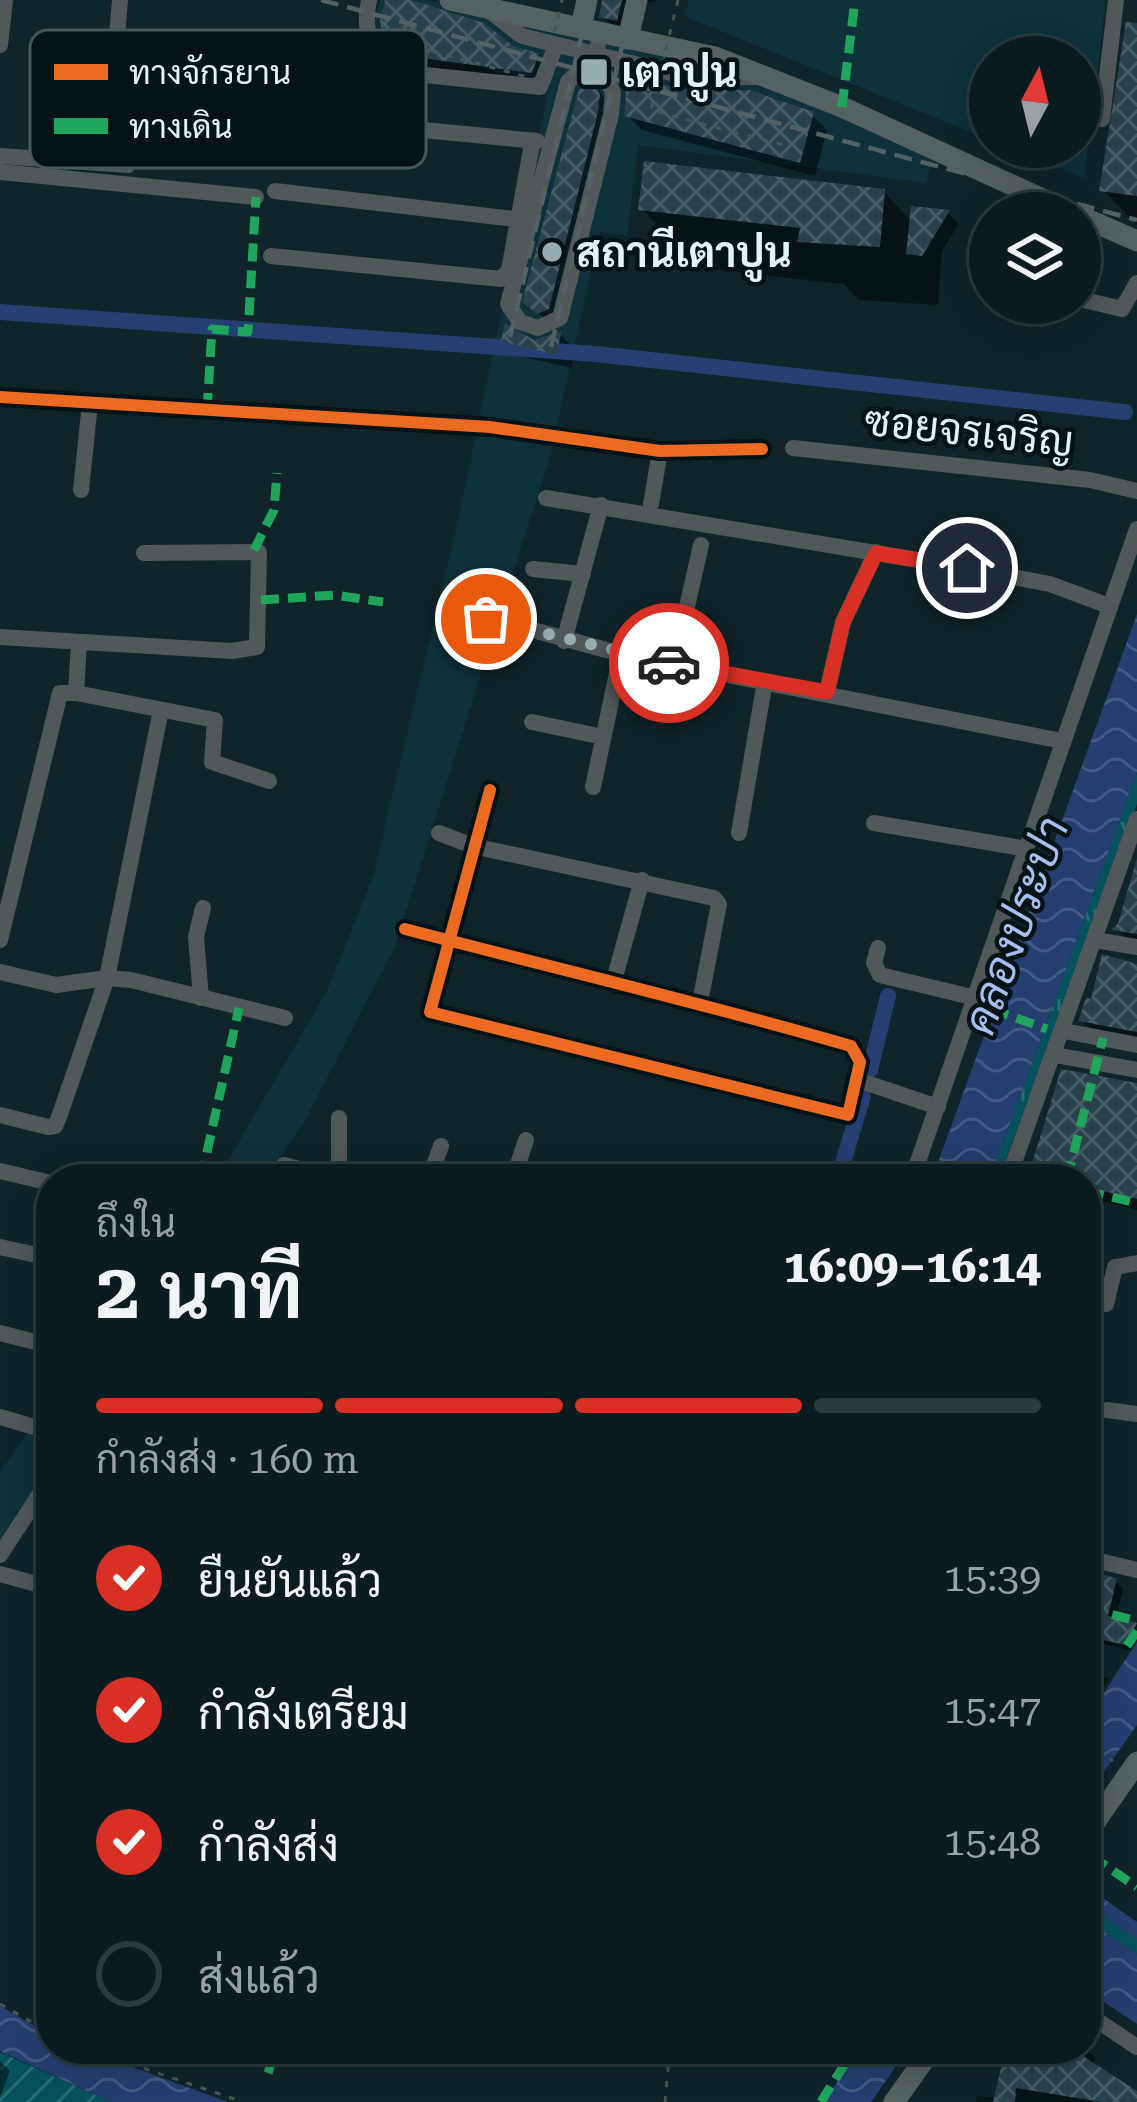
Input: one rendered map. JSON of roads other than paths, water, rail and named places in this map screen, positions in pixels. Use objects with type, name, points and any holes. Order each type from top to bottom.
[{"type":"main road","points":[[450,0],[677,46],[772,77],[1025,192]]},
{"type":"main road","points":[[581,28],[587,0]]},
{"type":"main road","points":[[628,39],[637,0]]},
{"type":"main road","points":[[1101,226],[1137,241]]},
{"type":"main road","points":[[1101,1816],[1125,1762]]},
{"type":"main road","points":[[894,2102],[921,2064]]},
{"type":"street","points":[[0,45],[4,0]]},
{"type":"street","points":[[118,30],[121,0]]},
{"type":"street","points":[[367,30],[369,0]]},
{"type":"street","points":[[1102,119],[1116,0]]},
{"type":"street","points":[[485,8],[522,36],[597,49],[687,77],[772,77]]},
{"type":"street","points":[[581,28],[597,49],[613,93],[611,114],[560,318],[538,328],[520,322],[508,304],[568,82],[597,49],[628,39]]},
{"type":"street","points":[[426,75],[540,87],[556,45]]},
{"type":"street","points":[[426,131],[532,144],[554,132]]},
{"type":"street","points":[[271,256],[501,279],[509,270],[514,219],[532,144]]},
{"type":"street","points":[[0,156],[30,158]]},
{"type":"street","points":[[0,172],[256,197]]},
{"type":"street","points":[[275,190],[514,219]]},
{"type":"street","points":[[1101,304],[1122,309],[1137,283]]},
{"type":"street","points":[[0,398],[464,425],[660,452],[762,449]]},
{"type":"street","points":[[81,490],[90,403]]},
{"type":"street","name":"ซอยจรเจริญ","points":[[793,448],[1069,477],[1137,491]]},
{"type":"street","points":[[651,504],[660,452]]},
{"type":"street","points":[[546,498],[1050,584],[1109,606]]},
{"type":"street","points":[[564,641],[601,505]]},
{"type":"street","points":[[917,1164],[984,1004],[1027,849],[1137,529]]},
{"type":"street","points":[[674,664],[701,544]]},
{"type":"street","points":[[0,637],[245,651],[257,647],[261,557],[254,550],[144,554]]},
{"type":"street","points":[[827,692],[843,622],[876,553]]},
{"type":"street","points":[[532,568],[583,574]]},
{"type":"street","points":[[449,608],[564,641],[1062,741]]},
{"type":"street","points":[[76,693],[80,642]]},
{"type":"street","points":[[593,787],[621,653]]},
{"type":"street","points":[[739,833],[765,681]]},
{"type":"street","points":[[0,940],[60,693],[214,720],[212,762],[269,781]]},
{"type":"street","points":[[0,1115],[55,1126],[107,977],[161,710]]},
{"type":"street","points":[[532,722],[602,737]]},
{"type":"street","points":[[405,929],[446,940],[700,1002],[851,1046],[860,1062],[848,1115],[435,1017],[428,1006],[446,940],[490,790]]},
{"type":"street","points":[[1014,1164],[1095,940],[1130,861],[1137,819]]},
{"type":"street","points":[[874,823],[1027,849]]},
{"type":"street","points":[[439,833],[473,846],[641,880],[718,904],[700,1002]]},
{"type":"street","points":[[614,980],[641,880]]},
{"type":"street","points":[[201,998],[196,937],[203,908]]},
{"type":"street","points":[[1095,940],[1137,947]]},
{"type":"street","points":[[878,948],[874,963],[885,977],[984,1004]]},
{"type":"street","points":[[0,972],[56,985],[107,977],[285,1018]]},
{"type":"street","points":[[1064,1031],[1137,1045]]},
{"type":"street","points":[[1055,1055],[1137,1070]]},
{"type":"street","points":[[858,1080],[938,1107]]},
{"type":"street","points":[[339,1118],[339,1164]]},
{"type":"street","points":[[518,1164],[526,1140]]},
{"type":"street","points":[[434,1164],[441,1146]]},
{"type":"street","points":[[0,1171],[36,1179]]},
{"type":"street","points":[[0,1247],[36,1255]]},
{"type":"street","points":[[1106,1304],[1115,1268],[1123,1261],[1137,1262]]},
{"type":"street","points":[[0,1333],[36,1342]]},
{"type":"street","points":[[1107,1410],[1137,1414]]},
{"type":"street","points":[[0,1417],[36,1428]]},
{"type":"street","points":[[0,1555],[36,1500]]},
{"type":"street","points":[[1101,1562],[1137,1570]]},
{"type":"street","points":[[0,1574],[36,1584]]},
{"type":"street","points":[[1101,2023],[1137,2048]]},
{"type":"water","points":[[1137,614],[1137,772],[995,1164],[937,1164]]},
{"type":"water","points":[[1137,1642],[1137,1725],[1101,1776],[1101,1697]]},
{"type":"water","points":[[1101,1897],[1137,1922],[1137,1939],[1101,1914]]},
{"type":"water","points":[[1101,1930],[1137,1954],[1137,2024],[1101,2000]]},
{"type":"water","points":[[0,2006],[36,2026],[36,2064],[124,2064],[228,2102],[111,2102],[0,2051]]},
{"type":"water","points":[[849,2064],[898,2064],[871,2102],[824,2102]]},
{"type":"waterway","points":[[0,312],[596,354],[1125,412]]},
{"type":"waterway","points":[[870,1070],[888,996]]},
{"type":"waterway","points":[[843,1164],[863,1096]]},
{"type":"railway","points":[[321,0],[1137,220]]},
{"type":"railway","points":[[510,337],[590,0]]},
{"type":"railway","points":[[551,347],[633,0]]},
{"type":"place","name":"เตาปูน","points":[[594,72]]},
{"type":"place","name":"สถานีเตาปูน","points":[[552,252]]},
{"type":"water label","name":"คลองประปา","points":[[1016,926]]}]
